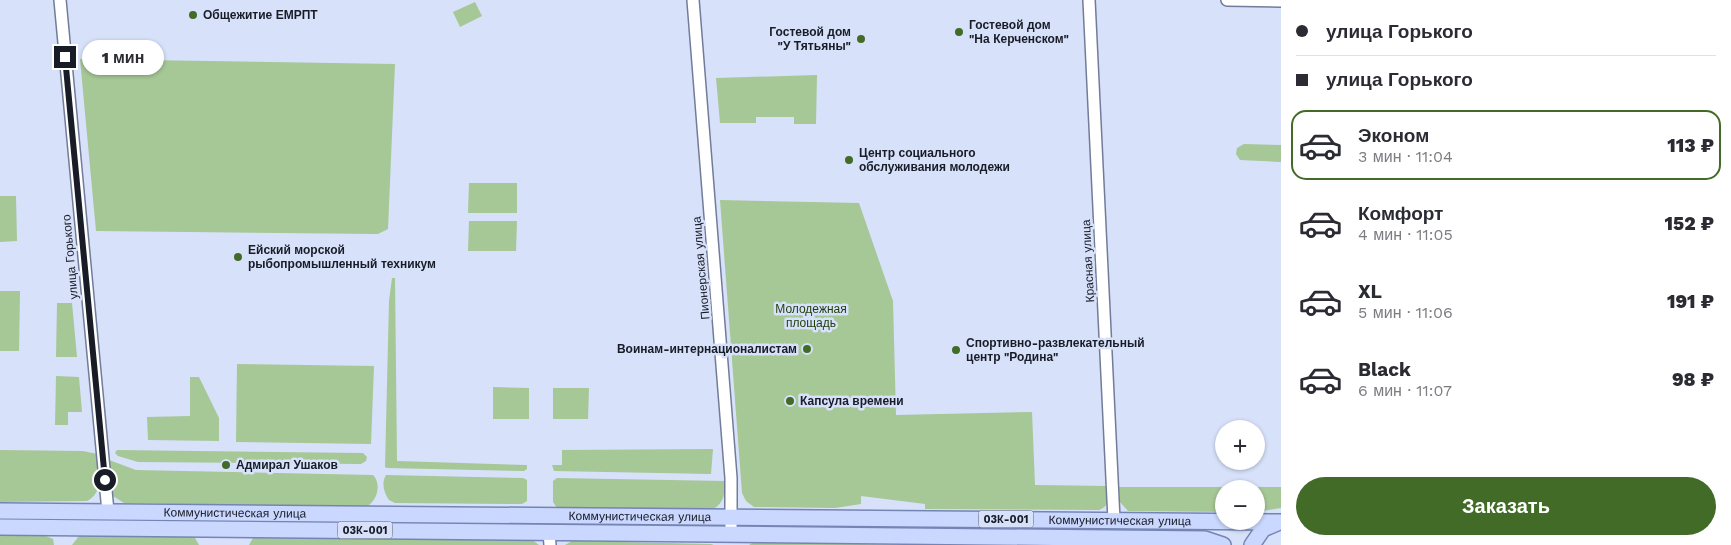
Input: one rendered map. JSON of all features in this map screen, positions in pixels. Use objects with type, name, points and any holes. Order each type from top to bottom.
[{"type":"main road","name":"Коммунистическая улица","points":[[0,511],[1281,522]]},
{"type":"main road","name":"03К-001","points":[[1252,545],[1263,529],[1281,522]]},
{"type":"main road","name":"Коммунистическая улица","points":[[0,527],[550,538],[731,533],[1205,539],[1223,545]]},
{"type":"street","name":"улица Горького","points":[[60,0],[108,512]]},
{"type":"street","name":"Пионерская улица","points":[[693,0],[731,478],[731,533]]},
{"type":"street","name":"Красная улица","points":[[1089,0],[1114,520]]},
{"type":"street","points":[[1226,0],[1281,1]]},
{"type":"green space","points":[[475,2],[482,16],[460,27],[453,12]]},
{"type":"green space","points":[[80,59],[395,64],[388,229],[378,234],[96,231]]},
{"type":"green space","points":[[817,75],[816,124],[794,124],[794,117],[756,117],[756,123],[720,123],[716,78]]},
{"type":"green space","points":[[1244,144],[1281,145],[1281,162],[1240,160],[1236,154],[1237,148]]},
{"type":"green space","points":[[469,183],[517,183],[517,213],[468,213]]},
{"type":"green space","points":[[0,196],[16,196],[17,241],[0,242]]},
{"type":"green space","name":"Молодежная площадь","points":[[720,200],[859,203],[893,301],[896,415],[1032,412],[1035,485],[1108,486],[1109,494],[1106,506],[1099,510],[925,509],[925,504],[861,496],[861,504],[835,508],[754,507],[746,501],[742,493]]},
{"type":"green space","points":[[469,221],[517,221],[516,251],[468,251]]},
{"type":"green space","points":[[392,278],[395,278],[397,461],[527,465],[527,469],[524,471],[385,467],[389,301]]},
{"type":"green space","points":[[0,291],[20,291],[19,351],[0,351]]},
{"type":"green space","points":[[57,303],[72,303],[77,357],[56,357]]},
{"type":"green space","points":[[237,364],[374,366],[371,444],[236,442]]},
{"type":"green space","points":[[56,376],[79,377],[82,412],[68,412],[68,425],[55,425]]},
{"type":"green space","points":[[190,377],[199,377],[219,418],[219,441],[148,440],[147,417],[190,416]]},
{"type":"green space","points":[[493,387],[529,388],[529,419],[493,419]]},
{"type":"green space","points":[[553,388],[589,388],[588,419],[553,419]]},
{"type":"green space","points":[[713,449],[711,474],[554,471],[552,465],[562,465],[562,450]]},
{"type":"green space","points":[[0,450],[83,451],[97,454],[99,486],[93,497],[87,501],[0,502]]},
{"type":"green space","points":[[117,450],[363,453],[367,457],[366,461],[361,464],[138,462],[118,456],[115,453]]},
{"type":"green space","points":[[109,460],[136,470],[373,475],[378,488],[373,501],[366,507],[124,503],[113,496]]},
{"type":"green space","points":[[386,475],[523,478],[527,480],[527,501],[522,504],[395,503],[389,500],[383,485]]},
{"type":"green space","points":[[557,478],[725,481],[725,486],[721,502],[711,510],[557,508],[553,502],[553,481]]},
{"type":"green space","points":[[1119,487],[1215,487],[1215,512],[1128,511],[1120,502]]},
{"type":"green space","points":[[1265,487],[1281,487],[1281,508],[1265,511]]},
{"type":"green space","points":[[0,535],[46,536],[53,539],[54,545],[0,545]]},
{"type":"green space","points":[[185,535],[195,538],[199,545],[72,545],[79,536]]},
{"type":"green space","points":[[253,538],[532,540],[539,545],[249,545]]},
{"type":"green space","points":[[572,541],[711,544],[714,545],[565,545]]},
{"type":"green space","points":[[754,542],[918,545],[749,545]]},
{"type":"place","name":"Общежитие ЕМРПТ","points":[[193,15]]},
{"type":"place","name":"Гостевой дом \"На Керченском\"","points":[[959,32]]},
{"type":"place","name":"Гостевой дом \"У Тятьяны\"","points":[[861,39]]},
{"type":"place","name":"Центр социального обслуживания молодежи","points":[[849,160]]},
{"type":"place","name":"Ейский морской рыбопромышленный техникум","points":[[238,257]]},
{"type":"place","name":"Воинам-интернационалистам","points":[[807,349]]},
{"type":"place","name":"Спортивно-развлекательный центр \"Родина\"","points":[[956,350]]},
{"type":"place","name":"Капсула времени","points":[[790,401]]},
{"type":"place","name":"Адмирал Ушаков","points":[[226,465]]},
{"type":"route","points":[[65,57],[105,480]]}]
